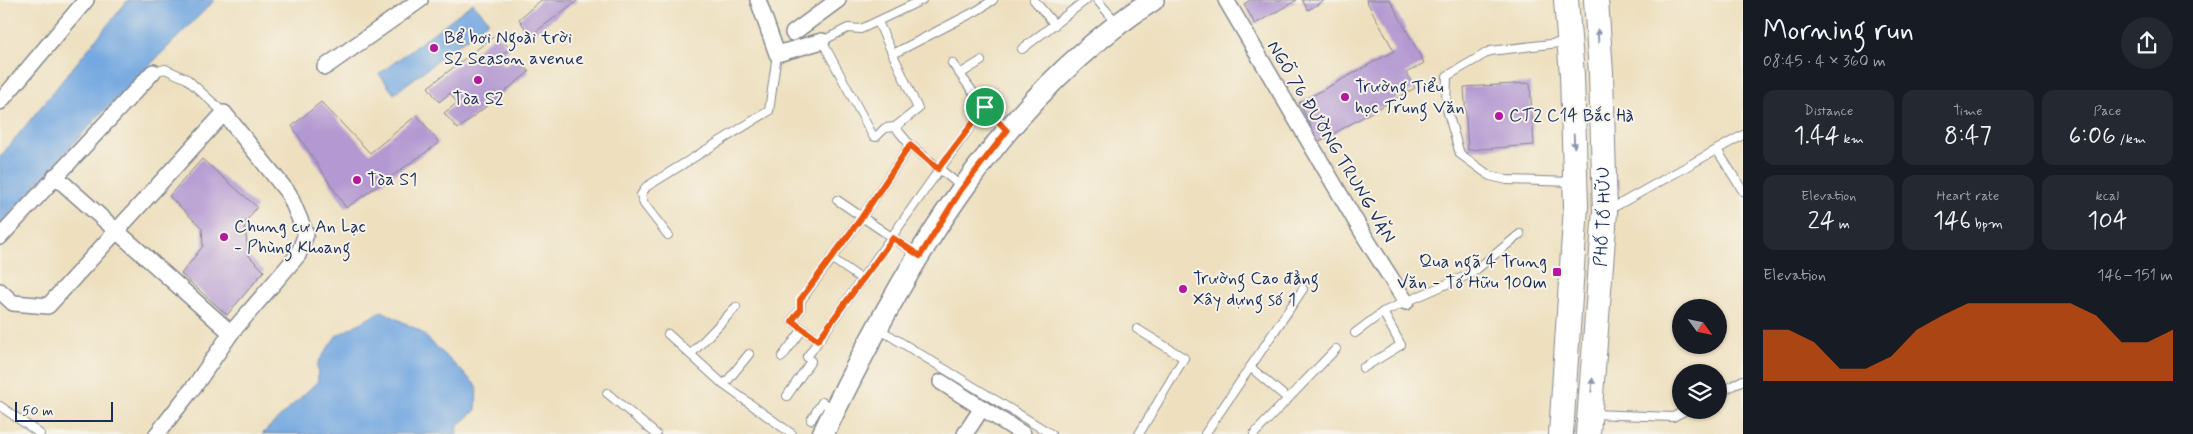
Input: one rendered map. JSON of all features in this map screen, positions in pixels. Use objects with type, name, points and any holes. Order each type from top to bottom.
[{"type":"main road","name":"PHỐ TỐ HỮU","points":[[1561,434],[1576,206],[1572,75],[1566,0]]},
{"type":"main road","name":"PHỐ TỐ HỮU","points":[[1589,424],[1605,212],[1601,73],[1596,0]]},
{"type":"main road","points":[[1572,75],[1585,77],[1601,73]]},
{"type":"main road","points":[[1570,306],[1599,305]]},
{"type":"street","points":[[0,102],[86,0]]},
{"type":"street","points":[[325,68],[420,0]]},
{"type":"street","points":[[758,0],[777,54],[822,41]]},
{"type":"street","points":[[793,34],[838,0]]},
{"type":"street","points":[[817,427],[834,410],[877,328],[963,188],[1007,131],[1039,94],[1117,23],[1153,0]]},
{"type":"street","name":"NGÕ 76 ĐƯỜNG TRUNG VĂN","points":[[1226,0],[1365,237],[1406,302]]},
{"type":"street","points":[[0,237],[153,72]]},
{"type":"street","points":[[0,291],[13,303],[48,306],[224,113],[289,194],[306,234],[298,255],[231,334],[202,377],[157,434]]},
{"type":"street","points":[[55,176],[231,334]]},
{"type":"street","points":[[941,382],[1023,434]]},
{"type":"street","points":[[965,434],[982,408]]},
{"type":"lane","points":[[878,22],[918,109],[895,127],[885,128],[876,137],[872,134],[822,41],[848,28],[861,29],[922,0]]},
{"type":"lane","points":[[893,54],[978,10],[993,0]]},
{"type":"lane","points":[[1034,0],[1055,25]]},
{"type":"lane","points":[[1022,49],[1086,0]]},
{"type":"lane","points":[[1097,0],[1117,23]]},
{"type":"lane","points":[[1568,42],[1490,51],[1447,76],[1446,106],[1460,154],[1490,176],[1507,180],[1575,182]]},
{"type":"lane","points":[[668,235],[644,204],[642,195],[646,187],[770,111],[777,54]]},
{"type":"lane","points":[[960,74],[981,60]]},
{"type":"lane","points":[[952,63],[985,107],[1007,131]]},
{"type":"lane","points":[[153,72],[165,69],[187,79],[224,113]]},
{"type":"lane","points":[[786,396],[812,361],[807,357],[818,340],[893,238],[938,169],[985,107]]},
{"type":"lane","points":[[895,127],[910,145],[963,188]]},
{"type":"lane","points":[[1605,212],[1743,135]]},
{"type":"lane","points":[[818,340],[792,321],[800,310],[800,300],[862,217],[910,145]]},
{"type":"lane","points":[[1717,150],[1743,191]]},
{"type":"lane","points":[[837,200],[920,256]]},
{"type":"lane","points":[[1355,333],[1384,312],[1472,273],[1520,234]]},
{"type":"lane","points":[[832,258],[863,280]]},
{"type":"lane","points":[[1205,434],[1303,289]]},
{"type":"lane","points":[[691,354],[736,307]]},
{"type":"lane","points":[[1363,368],[1401,346],[1384,312]]},
{"type":"lane","points":[[877,328],[1051,434]]},
{"type":"lane","points":[[782,357],[803,329]]},
{"type":"lane","points":[[1137,329],[1184,358],[1139,434]]},
{"type":"lane","points":[[668,334],[724,386],[792,434]]},
{"type":"lane","points":[[1254,434],[1336,349]]},
{"type":"lane","points":[[724,386],[749,354]]},
{"type":"lane","points":[[1250,367],[1288,399]]},
{"type":"lane","points":[[1727,389],[1743,380]]},
{"type":"lane","points":[[607,393],[656,434]]},
{"type":"lane","points":[[0,406],[40,434]]},
{"type":"lane","points":[[1589,424],[1672,417]]},
{"type":"water","points":[[128,0],[215,0],[94,121],[0,225],[0,157]]},
{"type":"water","name":"Bể bơi Ngoài trời S2 Season avenue","points":[[473,3],[489,21],[394,94],[379,74]]},
{"type":"water","points":[[382,311],[420,331],[477,386],[476,410],[458,426],[457,434],[262,434],[318,381],[317,364],[336,336]]},
{"type":"building","points":[[541,0],[578,0],[530,36],[519,19]]},
{"type":"building","points":[[1250,0],[1297,0],[1255,24],[1244,4]]},
{"type":"building","points":[[1302,0],[1325,0],[1308,10]]},
{"type":"building","points":[[1366,0],[1390,0],[1424,63],[1406,73],[1415,88],[1313,145],[1305,129],[1311,126],[1299,103],[1394,51]]},
{"type":"building","name":"Tòa S2","points":[[497,34],[510,49],[497,58],[505,66],[516,57],[529,72],[458,129],[444,113],[457,103],[450,93],[439,102],[428,87]]},
{"type":"building","name":"CT2 C14 Bắc Hà","points":[[1530,83],[1534,145],[1468,150],[1464,87]]},
{"type":"building","name":"Tòa S1","points":[[321,102],[370,153],[417,115],[439,143],[346,208],[292,126]]},
{"type":"building","name":"Chung cư An Lạc - Phùng Khoang","points":[[202,159],[257,207],[244,224],[249,256],[264,271],[227,315],[181,274],[203,246],[202,228],[169,196]]},
{"type":"place","name":"Bể bơi Ngoài trời S2 Season avenue","points":[[434,48]]},
{"type":"place","name":"Tòa S2","points":[[478,80]]},
{"type":"place","name":"Trường Tiểu học Trung Văn","points":[[1345,97]]},
{"type":"place","name":"CT2 C14 Bắc Hà","points":[[1499,116]]},
{"type":"place","name":"Tòa S1","points":[[357,180]]},
{"type":"place","name":"Chung cư An Lạc - Phùng Khoang","points":[[224,237]]},
{"type":"place","name":"Qua ngã 4 Trung Văn - Tố Hữu 100m","points":[[1557,272]]},
{"type":"place","name":"Trường Cao đẳng Xây dựng số 1","points":[[1183,289]]},
{"type":"route","points":[[985,107],[1007,131],[961,190],[920,256],[893,238],[818,340],[792,321],[800,310],[800,300],[862,217],[910,145],[938,169],[985,107]]}]
